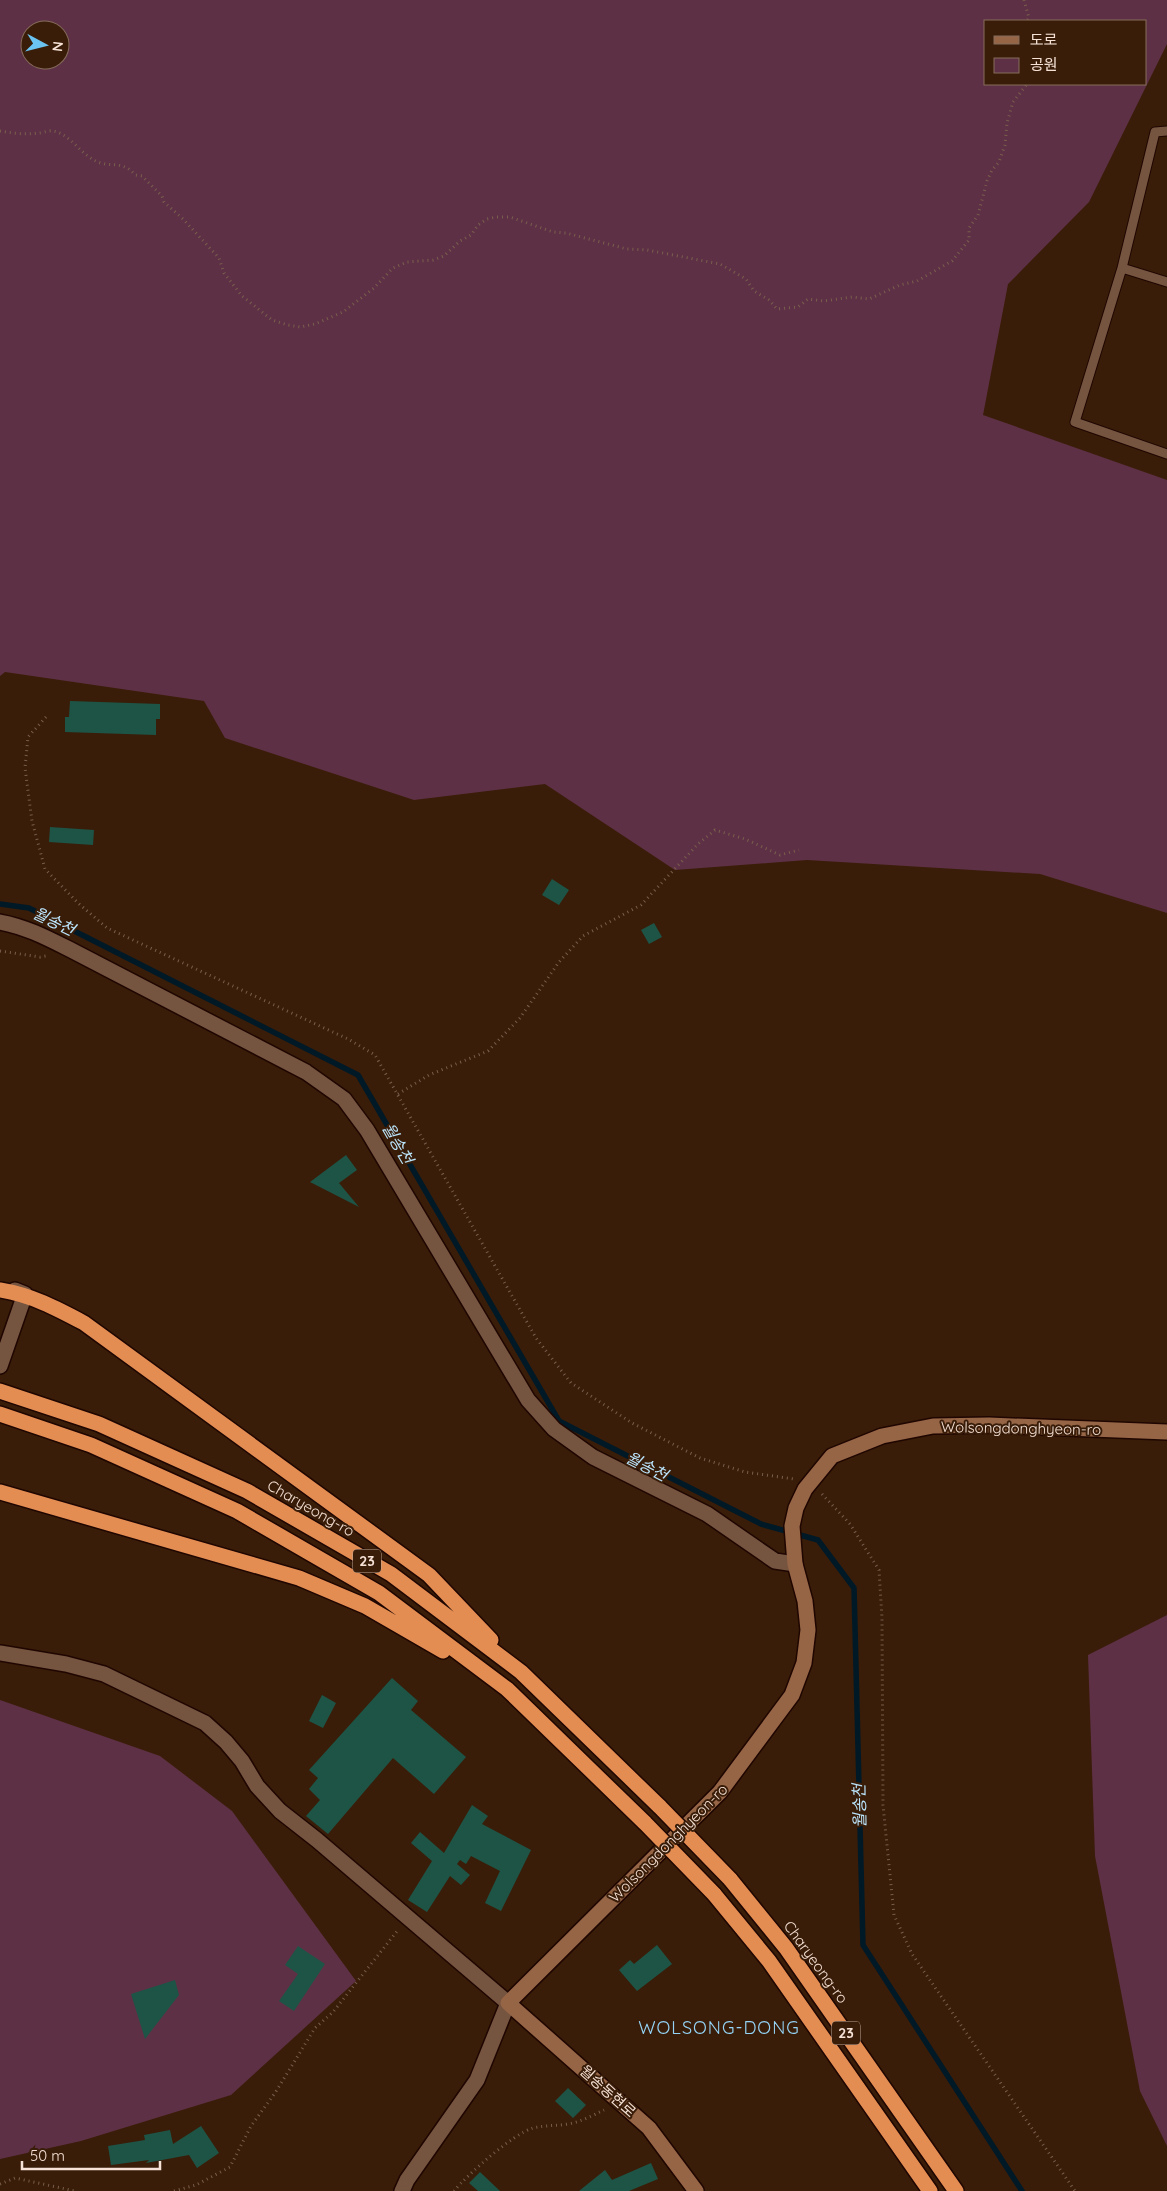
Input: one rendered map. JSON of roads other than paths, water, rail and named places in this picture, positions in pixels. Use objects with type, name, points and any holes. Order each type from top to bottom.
[{"type":"highway","points":[[0,1290],[25,1294],[84,1323],[429,1575],[521,1672]]},
{"type":"highway","name":"Charyeong-ro","points":[[0,1391],[99,1424],[247,1491],[391,1574],[521,1672],[660,1807],[730,1879],[786,1948],[956,2191]]},
{"type":"highway","name":"23","points":[[7,1416],[91,1445],[237,1511],[379,1593],[507,1689],[645,1822],[714,1894],[769,1961],[930,2191]]},
{"type":"highway","points":[[0,1492],[299,1578],[364,1606],[507,1689]]},
{"type":"street","points":[[0,922],[16,925],[37,933],[73,951],[306,1072],[344,1099],[368,1130],[528,1400],[554,1429],[592,1457],[707,1514],[775,1561],[795,1564]]},
{"type":"street","points":[[0,1284],[25,1294],[0,1366]]},
{"type":"street","name":"Wolsongdonghyeon-ro","points":[[508,2003],[720,1792],[792,1694],[804,1662],[808,1630],[805,1601],[795,1564],[792,1526],[796,1508],[808,1485],[832,1456],[882,1436],[933,1426],[1167,1432]]},
{"type":"street","points":[[0,1653],[66,1664],[104,1674],[205,1723],[226,1742],[242,1761],[258,1786],[280,1811],[508,2003],[478,2080],[407,2180],[402,2191]]},
{"type":"street","name":"월송동현로","points":[[508,2003],[649,2128],[696,2191]]},
{"type":"lane","points":[[1167,131],[1155,132],[1122,268],[1075,422],[1167,454]]},
{"type":"lane","points":[[1122,268],[1167,282]]},
{"type":"waterway","name":"월송천","points":[[0,904],[29,908],[358,1075],[559,1421],[761,1524],[818,1540],[854,1588],[863,1945],[1022,2191]]},
{"type":"district","name":"WOLSONG-DONG","points":[[719,2027]]}]
